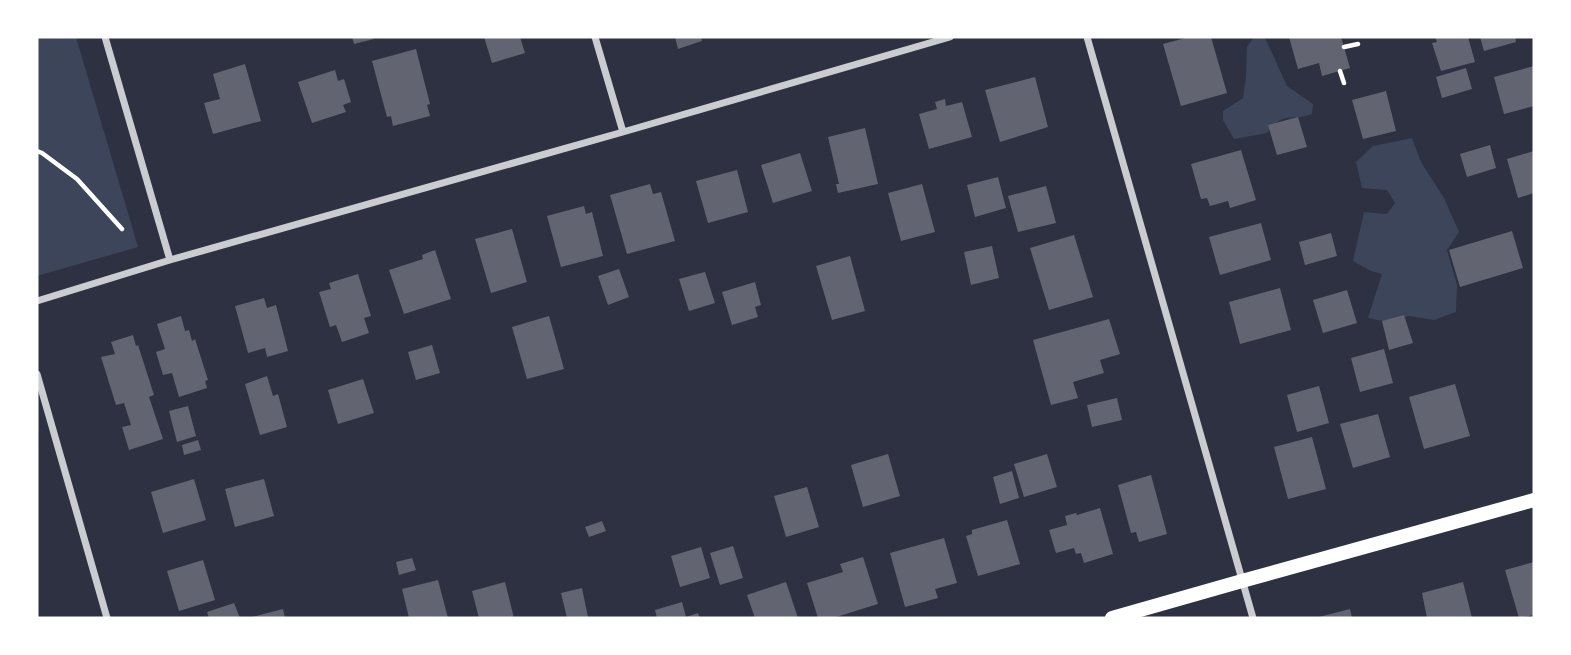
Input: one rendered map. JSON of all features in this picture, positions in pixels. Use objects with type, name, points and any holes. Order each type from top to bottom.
[{"type":"main road","points":[[1112,618],[1534,500]]},
{"type":"street","points":[[105,37],[170,260]]},
{"type":"street","points":[[595,37],[623,132]]},
{"type":"street","points":[[37,301],[170,260],[950,37]]},
{"type":"street","points":[[1087,37],[1253,618]]},
{"type":"street","points":[[37,374],[107,618]]},
{"type":"path","points":[[1344,47],[1358,44]]},
{"type":"path","points":[[1340,71],[1344,83]]},
{"type":"path","points":[[37,151],[77,179],[122,229]]},
{"type":"shaded area","points":[[37,37],[76,37],[138,247],[37,276]]},
{"type":"shaded area","points":[[1254,37],[1263,37],[1266,40],[1287,86],[1313,104],[1312,114],[1283,119],[1267,133],[1234,139],[1223,120],[1223,111],[1243,98],[1247,47]]},
{"type":"shaded area","points":[[1412,138],[1421,162],[1444,198],[1459,232],[1447,250],[1457,285],[1456,312],[1434,320],[1409,316],[1387,322],[1368,318],[1382,274],[1353,261],[1364,212],[1387,214],[1395,203],[1387,190],[1362,188],[1356,162],[1373,146]]},
{"type":"building","points":[[352,37],[373,37],[374,39],[354,44]]},
{"type":"building","points":[[484,37],[520,37],[525,53],[492,63]]},
{"type":"building","points":[[675,37],[701,37],[702,41],[678,49]]},
{"type":"building","points":[[1189,37],[1211,37],[1227,93],[1181,106],[1163,44]]},
{"type":"building","points":[[1289,37],[1341,37],[1350,68],[1322,76],[1319,63],[1298,69]]},
{"type":"building","points":[[1435,37],[1468,37],[1475,62],[1441,71],[1432,43],[1437,42]]},
{"type":"building","points":[[1480,37],[1515,37],[1516,42],[1484,51]]},
{"type":"building","points":[[416,49],[430,104],[427,105],[430,116],[393,126],[391,116],[387,117],[372,61]]},
{"type":"building","points":[[245,64],[261,121],[213,134],[204,103],[220,99],[213,74]]},
{"type":"building","points":[[1534,66],[1534,106],[1504,114],[1494,77]]},
{"type":"building","points":[[1466,68],[1472,89],[1442,98],[1436,77]]},
{"type":"building","points":[[335,70],[338,81],[344,79],[351,102],[343,105],[346,112],[312,123],[298,82]]},
{"type":"building","points":[[1035,77],[1048,127],[1000,142],[985,90]]},
{"type":"building","points":[[1386,91],[1396,131],[1363,139],[1352,100]]},
{"type":"building","points":[[945,99],[946,106],[962,102],[972,137],[929,149],[919,114],[937,109],[935,102]]},
{"type":"building","points":[[1298,117],[1307,147],[1277,155],[1268,125]]},
{"type":"building","points":[[865,128],[878,184],[838,193],[836,184],[839,184],[828,137]]},
{"type":"building","points":[[1490,145],[1496,168],[1467,177],[1460,154]]},
{"type":"building","points":[[1241,150],[1256,200],[1230,208],[1228,201],[1210,206],[1207,198],[1201,199],[1191,164]]},
{"type":"building","points":[[1534,151],[1534,193],[1518,198],[1507,159]]},
{"type":"building","points":[[800,153],[812,191],[773,203],[761,165]]},
{"type":"building","points":[[737,170],[748,212],[708,223],[696,181]]},
{"type":"building","points":[[998,177],[1006,208],[975,217],[967,185]]},
{"type":"building","points":[[650,184],[653,194],[661,192],[675,241],[627,254],[610,195]]},
{"type":"building","points":[[922,184],[935,232],[901,241],[888,193]]},
{"type":"building","points":[[1046,186],[1056,223],[1018,232],[1008,196]]},
{"type":"building","points":[[584,206],[586,214],[592,212],[603,256],[561,267],[547,216]]},
{"type":"building","points":[[1261,223],[1271,260],[1220,275],[1209,237]]},
{"type":"building","points":[[512,229],[527,282],[491,293],[475,239]]},
{"type":"building","points":[[1512,231],[1523,268],[1460,287],[1449,250]]},
{"type":"building","points":[[1331,233],[1337,256],[1305,265],[1299,242]]},
{"type":"building","points":[[1074,235],[1093,297],[1049,310],[1030,248]]},
{"type":"building","points":[[992,246],[999,278],[971,285],[964,252]]},
{"type":"building","points":[[435,250],[451,299],[404,314],[389,270],[423,259],[422,255]]},
{"type":"building","points":[[850,256],[865,311],[832,320],[816,266]]},
{"type":"building","points":[[619,269],[629,297],[608,305],[598,276]]},
{"type":"building","points":[[705,272],[715,303],[689,311],[679,279]]},
{"type":"building","points":[[358,274],[371,316],[364,318],[369,333],[342,342],[336,325],[330,327],[319,292],[331,289],[329,283]]},
{"type":"building","points":[[755,282],[761,305],[755,307],[758,317],[732,325],[722,292]]},
{"type":"building","points":[[1280,288],[1291,330],[1240,344],[1229,302]]},
{"type":"building","points":[[1347,290],[1357,323],[1323,333],[1313,300]]},
{"type":"building","points":[[264,298],[267,308],[276,305],[288,351],[267,357],[265,348],[248,353],[235,306]]},
{"type":"building","points":[[1404,315],[1413,343],[1389,350],[1382,321]]},
{"type":"building","points":[[181,316],[185,331],[189,330],[192,341],[195,339],[208,380],[205,381],[207,388],[179,397],[172,373],[163,375],[156,352],[165,349],[157,324]]},
{"type":"building","points":[[549,316],[564,369],[527,379],[512,327]]},
{"type":"building","points":[[1109,319],[1120,354],[1100,360],[1104,373],[1073,382],[1078,398],[1051,405],[1033,340]]},
{"type":"building","points":[[133,335],[154,395],[149,397],[163,439],[129,450],[122,427],[131,425],[124,403],[116,405],[101,357],[115,354],[111,342]]},
{"type":"building","points":[[432,345],[440,373],[416,380],[408,352]]},
{"type":"building","points":[[1384,349],[1393,383],[1360,392],[1351,358]]},
{"type":"building","points":[[267,376],[273,396],[278,394],[287,427],[260,435],[245,384]]},
{"type":"building","points":[[363,379],[374,413],[338,424],[328,390]]},
{"type":"building","points":[[1455,384],[1470,436],[1424,449],[1409,397]]},
{"type":"building","points":[[1319,386],[1329,423],[1297,432],[1287,395]]},
{"type":"building","points":[[1117,398],[1122,420],[1092,427],[1087,405]]},
{"type":"building","points":[[188,406],[196,436],[177,442],[169,411]]},
{"type":"building","points":[[1378,414],[1390,457],[1353,468],[1340,424]]},
{"type":"building","points":[[1312,437],[1326,489],[1288,499],[1274,447]]},
{"type":"building","points":[[198,440],[201,450],[184,455],[182,445]]},
{"type":"building","points":[[888,454],[900,496],[863,507],[851,465]]},
{"type":"building","points":[[1047,454],[1057,487],[1024,497],[1014,464]]},
{"type":"building","points":[[1012,471],[1019,498],[1000,504],[993,477]]},
{"type":"building","points":[[1151,475],[1167,534],[1139,542],[1136,532],[1131,533],[1118,485]]},
{"type":"building","points":[[194,479],[206,520],[163,533],[151,492]]},
{"type":"building","points":[[264,479],[274,516],[235,527],[225,489]]},
{"type":"building","points":[[807,487],[819,527],[786,537],[774,496]]},
{"type":"building","points":[[1100,508],[1113,554],[1084,563],[1081,553],[1076,554],[1074,548],[1056,553],[1049,530],[1067,525],[1065,516]]},
{"type":"building","points":[[1007,520],[1020,564],[978,576],[966,536],[972,534],[972,530]]},
{"type":"building","points":[[602,521],[606,531],[589,537],[585,527]]},
{"type":"building","points":[[944,538],[957,583],[935,589],[938,598],[905,607],[890,553]]},
{"type":"building","points":[[733,546],[743,578],[720,585],[710,553]]},
{"type":"building","points":[[701,547],[710,578],[680,587],[671,556]]},
{"type":"building","points":[[863,557],[878,604],[833,618],[818,618],[807,583],[843,572],[840,564]]},
{"type":"building","points":[[412,558],[416,570],[399,575],[396,562]]},
{"type":"building","points":[[203,560],[215,600],[179,611],[167,571]]},
{"type":"building","points":[[1534,562],[1534,615],[1519,618],[1505,570]]},
{"type":"building","points":[[438,580],[448,618],[409,618],[402,589]]},
{"type":"building","points":[[505,582],[514,618],[479,618],[472,591]]},
{"type":"building","points":[[786,582],[798,618],[755,618],[747,595]]},
{"type":"building","points":[[1463,582],[1472,618],[1427,618],[1422,593]]},
{"type":"building","points":[[582,588],[588,617],[567,618],[561,593]]},
{"type":"building","points":[[682,602],[686,617],[698,613],[700,618],[657,618],[655,610]]},
{"type":"building","points":[[234,603],[240,618],[209,618],[207,612]]},
{"type":"building","points":[[283,609],[285,618],[252,617]]},
{"type":"building","points":[[1350,609],[1352,618],[1319,618],[1319,617]]}]
